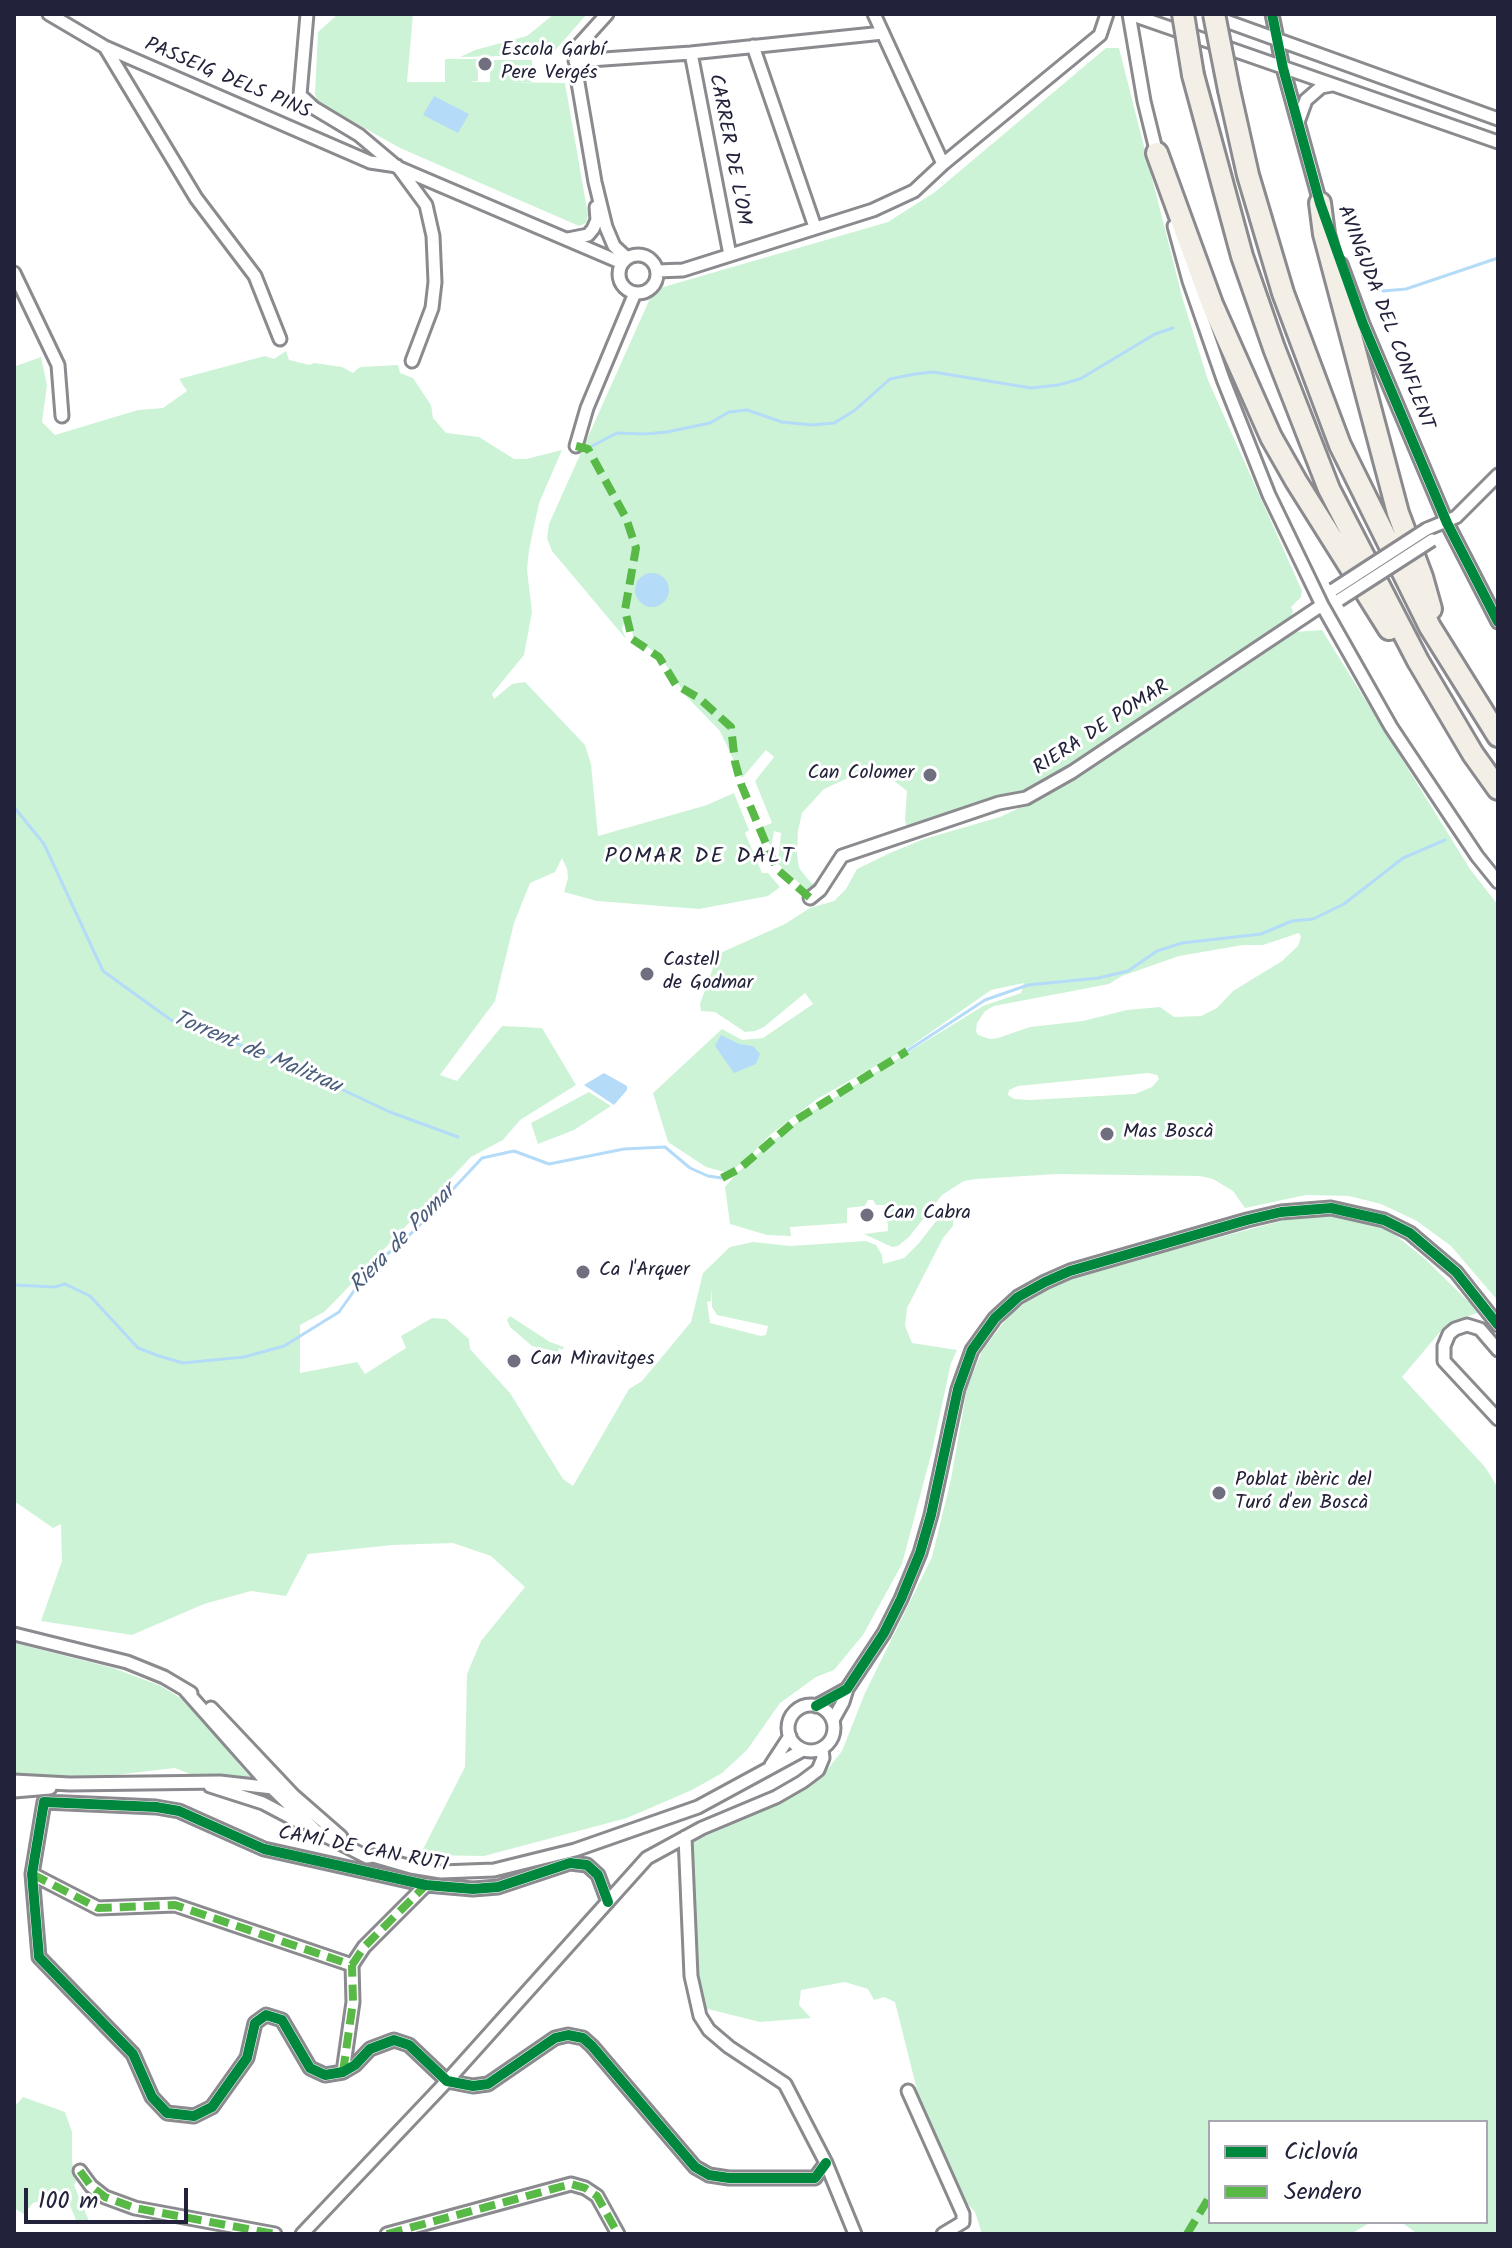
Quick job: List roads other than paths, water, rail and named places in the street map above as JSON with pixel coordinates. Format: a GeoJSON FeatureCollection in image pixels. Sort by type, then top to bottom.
{"type":"FeatureCollection","features":[{"type":"Feature","properties":{"kind":"highway"},"geometry":{"type":"LineString","coordinates":[[1183,14],[1193,75],[1242,256],[1329,489],[1418,661],[1473,754],[1498,789]]}},
{"type":"Feature","properties":{"kind":"highway"},"geometry":{"type":"LineString","coordinates":[[1214,14],[1248,175],[1283,293],[1340,445],[1392,554],[1440,644],[1498,736]]}},
{"type":"Feature","properties":{"kind":"highway"},"geometry":{"type":"LineString","coordinates":[[1157,153],[1212,304],[1271,437],[1379,616],[1418,661]]}},
{"type":"Feature","properties":{"kind":"highway"},"geometry":{"type":"LineString","coordinates":[[1320,203],[1324,234],[1398,513],[1422,577],[1440,644]]}},
{"type":"Feature","properties":{"kind":"street","name":"PASSEIG DELS PINS"},"geometry":{"type":"LineString","coordinates":[[49,14],[105,47],[370,162],[397,167]]}},
{"type":"Feature","properties":{"kind":"street"},"geometry":{"type":"LineString","coordinates":[[307,14],[300,95],[314,108],[359,135],[397,167],[426,205],[433,236],[435,282],[432,308],[412,361]]}},
{"type":"Feature","properties":{"kind":"street"},"geometry":{"type":"LineString","coordinates":[[607,14],[578,46],[575,61],[595,182],[606,227],[614,246],[625,260]]}},
{"type":"Feature","properties":{"kind":"street"},"geometry":{"type":"LineString","coordinates":[[874,14],[943,164]]}},
{"type":"Feature","properties":{"kind":"street"},"geometry":{"type":"LineString","coordinates":[[657,271],[683,270],[873,210],[914,191],[1100,35],[1107,14]]}},
{"type":"Feature","properties":{"kind":"street"},"geometry":{"type":"LineString","coordinates":[[1498,142],[1129,14],[1141,85],[1189,281],[1223,379],[1269,495],[1322,604],[1391,727],[1477,856],[1498,882]]}},
{"type":"Feature","properties":{"kind":"street"},"geometry":{"type":"LineString","coordinates":[[1205,14],[1498,119]]}},
{"type":"Feature","properties":{"kind":"street","name":"AVINGUDA DEL CONFLENT"},"geometry":{"type":"LineString","coordinates":[[1272,14],[1283,68],[1320,203],[1363,324],[1447,523],[1498,622]]}},
{"type":"Feature","properties":{"kind":"street"},"geometry":{"type":"LineString","coordinates":[[575,61],[691,53],[883,33]]}},
{"type":"Feature","properties":{"kind":"street"},"geometry":{"type":"LineString","coordinates":[[753,46],[815,227]]}},
{"type":"Feature","properties":{"kind":"street"},"geometry":{"type":"LineString","coordinates":[[105,47],[196,198],[255,276],[280,339]]}},
{"type":"Feature","properties":{"kind":"street","name":"CARRER DE L'OM"},"geometry":{"type":"LineString","coordinates":[[691,53],[730,255]]}},
{"type":"Feature","properties":{"kind":"street"},"geometry":{"type":"LineString","coordinates":[[1298,123],[1306,100],[1321,87],[1333,85]]}},
{"type":"Feature","properties":{"kind":"street"},"geometry":{"type":"LineString","coordinates":[[397,167],[625,260],[640,255],[651,259],[657,271],[654,284],[648,290],[635,293],[624,287],[620,281],[620,269],[625,260]]}},
{"type":"Feature","properties":{"kind":"street"},"geometry":{"type":"LineString","coordinates":[[568,239],[588,235],[593,229],[597,220],[595,182]]}},
{"type":"Feature","properties":{"kind":"street"},"geometry":{"type":"LineString","coordinates":[[14,273],[58,365],[62,416]]}},
{"type":"Feature","properties":{"kind":"street"},"geometry":{"type":"LineString","coordinates":[[576,446],[587,408],[635,293]]}},
{"type":"Feature","properties":{"kind":"street"},"geometry":{"type":"LineString","coordinates":[[1447,523],[1498,475]]}},
{"type":"Feature","properties":{"kind":"street","name":"RIERA DE POMAR"},"geometry":{"type":"LineString","coordinates":[[810,898],[820,890],[842,856],[999,803],[1026,798],[1072,772],[1429,534],[1436,524],[1447,523]]}},
{"type":"Feature","properties":{"kind":"street"},"geometry":{"type":"LineString","coordinates":[[833,1720],[847,1689],[884,1633],[920,1553],[958,1389],[972,1350],[995,1318],[1018,1297],[1070,1271],[1247,1220],[1281,1212],[1331,1208],[1384,1220],[1410,1233],[1434,1250],[1456,1272],[1498,1325]]}},
{"type":"Feature","properties":{"kind":"street"},"geometry":{"type":"LineString","coordinates":[[1498,1350],[1480,1329],[1467,1325],[1449,1334],[1444,1346],[1444,1361],[1498,1419]]}},
{"type":"Feature","properties":{"kind":"street"},"geometry":{"type":"LineString","coordinates":[[14,1634],[127,1662],[164,1677],[199,1697],[294,1796],[341,1837]]}},
{"type":"Feature","properties":{"kind":"street"},"geometry":{"type":"LineString","coordinates":[[816,1706],[847,1689]]}},
{"type":"Feature","properties":{"kind":"street"},"geometry":{"type":"LineString","coordinates":[[186,1691],[271,1787],[316,1831]]}},
{"type":"Feature","properties":{"kind":"street"},"geometry":{"type":"LineString","coordinates":[[302,2234],[447,2081],[647,1858],[685,1837],[776,1797],[808,1778],[818,1770],[823,1758],[822,1749],[834,1734],[833,1720],[828,1712],[816,1706],[805,1706],[794,1713],[789,1724],[790,1736],[795,1744],[806,1750],[813,1763],[808,1778]]}},
{"type":"Feature","properties":{"kind":"street"},"geometry":{"type":"LineString","coordinates":[[768,1769],[790,1736]]}},
{"type":"Feature","properties":{"kind":"street"},"geometry":{"type":"LineString","coordinates":[[271,1787],[319,1825],[373,1856],[441,1872],[494,1870],[575,1850],[698,1807],[806,1750],[822,1749]]}},
{"type":"Feature","properties":{"kind":"street","name":"CAMÍ DE CAN RUTI"},"geometry":{"type":"LineString","coordinates":[[14,1781],[70,1784]]}},
{"type":"Feature","properties":{"kind":"street","name":"CAMÍ DE CAN RUTI"},"geometry":{"type":"LineString","coordinates":[[14,1791],[70,1784],[220,1782],[271,1787]]}},
{"type":"Feature","properties":{"kind":"street","name":"CAMÍ DE CAN RUTI"},"geometry":{"type":"LineString","coordinates":[[201,1784],[263,1803],[367,1857],[373,1856]]}},
{"type":"Feature","properties":{"kind":"street","name":"CAMÍ DE CAN RUTI"},"geometry":{"type":"LineString","coordinates":[[32,1874],[44,1802],[156,1807],[179,1811],[264,1849],[426,1885],[473,1889],[498,1887],[577,1863],[594,1869],[608,1902]]}},
{"type":"Feature","properties":{"kind":"street"},"geometry":{"type":"LineString","coordinates":[[685,1837],[691,1976],[700,2016],[709,2030],[729,2047],[785,2084],[826,2163],[855,2234]]}},
{"type":"Feature","properties":{"kind":"street"},"geometry":{"type":"LineString","coordinates":[[32,1874],[39,1957],[133,2054],[152,2097],[167,2113],[194,2116],[212,2107],[247,2058],[255,2023],[266,2015],[282,2020],[310,2068],[325,2075],[343,2072],[355,2065],[370,2049],[394,2040],[409,2045],[447,2081],[473,2086],[488,2084],[555,2038],[568,2035],[583,2038],[592,2046],[695,2167],[709,2175],[729,2178],[815,2178],[826,2163]]}},
{"type":"Feature","properties":{"kind":"street"},"geometry":{"type":"LineString","coordinates":[[32,1874],[98,1908],[175,1905],[352,1965]]}},
{"type":"Feature","properties":{"kind":"street"},"geometry":{"type":"LineString","coordinates":[[343,2072],[353,2002],[352,1965],[364,1947],[426,1885]]}},
{"type":"Feature","properties":{"kind":"street"},"geometry":{"type":"LineString","coordinates":[[908,2091],[963,2214],[963,2222],[943,2234]]}},
{"type":"Feature","properties":{"kind":"street"},"geometry":{"type":"LineString","coordinates":[[80,2171],[91,2186],[105,2197],[135,2208],[275,2234]]}},
{"type":"Feature","properties":{"kind":"street"},"geometry":{"type":"LineString","coordinates":[[387,2234],[571,2184],[597,2196],[618,2234]]}},
{"type":"Feature","properties":{"kind":"water"},"geometry":{"type":"Polygon","coordinates":[[[434,96],[469,114],[458,133],[423,115],[434,96]]]}},
{"type":"Feature","properties":{"kind":"water"},"geometry":{"type":"Polygon","coordinates":[[[652,573],[664,578],[669,590],[664,602],[652,607],[640,602],[635,590],[640,578],[652,573]]]}},
{"type":"Feature","properties":{"kind":"water"},"geometry":{"type":"Polygon","coordinates":[[[721,1035],[739,1044],[753,1046],[760,1054],[756,1064],[734,1073],[715,1046],[721,1035]]]}},
{"type":"Feature","properties":{"kind":"water"},"geometry":{"type":"Polygon","coordinates":[[[604,1073],[627,1086],[614,1105],[584,1085],[604,1073]]]}},
{"type":"Feature","properties":{"kind":"waterway"},"geometry":{"type":"LineString","coordinates":[[1383,291],[1406,289],[1498,258]]}},
{"type":"Feature","properties":{"kind":"waterway"},"geometry":{"type":"LineString","coordinates":[[592,446],[617,433],[667,432],[710,423],[729,412],[747,410],[782,422],[812,425],[834,423],[854,411],[890,379],[915,374],[933,372],[1031,388],[1058,385],[1080,379],[1155,334],[1173,328]]}},
{"type":"Feature","properties":{"kind":"waterway","name":"Torrent de Malitrau"},"geometry":{"type":"LineString","coordinates":[[14,807],[44,844],[103,971],[171,1020],[294,1067],[390,1112],[458,1137]]}},
{"type":"Feature","properties":{"kind":"waterway","name":"Riera de Pomar"},"geometry":{"type":"LineString","coordinates":[[907,1051],[985,1000],[1028,985],[1098,978],[1128,971],[1157,951],[1182,943],[1261,934],[1292,921],[1313,919],[1344,904],[1403,858],[1445,840]]}},
{"type":"Feature","properties":{"kind":"waterway","name":"Riera de Pomar"},"geometry":{"type":"LineString","coordinates":[[14,1285],[55,1287],[65,1284],[90,1296],[138,1348],[159,1356],[183,1363],[244,1357],[284,1346],[339,1312],[368,1271],[416,1229],[482,1158],[514,1151],[549,1164],[624,1149],[665,1147],[690,1168],[722,1178]]}},
{"type":"Feature","properties":{"kind":"place","name":"Escola Garbí Pere Vergés"},"geometry":{"type":"Point","coordinates":[485,64]}},
{"type":"Feature","properties":{"kind":"place","name":"Can Colomer"},"geometry":{"type":"Point","coordinates":[930,775]}},
{"type":"Feature","properties":{"kind":"place","name":"Castell de Godmar"},"geometry":{"type":"Point","coordinates":[647,974]}},
{"type":"Feature","properties":{"kind":"place","name":"Mas Boscà"},"geometry":{"type":"Point","coordinates":[1107,1134]}},
{"type":"Feature","properties":{"kind":"place","name":"Can Cabra"},"geometry":{"type":"Point","coordinates":[867,1215]}},
{"type":"Feature","properties":{"kind":"place","name":"Ca l'Arquer"},"geometry":{"type":"Point","coordinates":[583,1272]}},
{"type":"Feature","properties":{"kind":"place","name":"Can Miravitges"},"geometry":{"type":"Point","coordinates":[514,1361]}},
{"type":"Feature","properties":{"kind":"place","name":"Poblat ibèric del Turó d'en Boscà"},"geometry":{"type":"Point","coordinates":[1219,1493]}},
{"type":"Feature","properties":{"kind":"district","name":"POMAR DE DALT"},"geometry":{"type":"Point","coordinates":[700,858]}}]}
